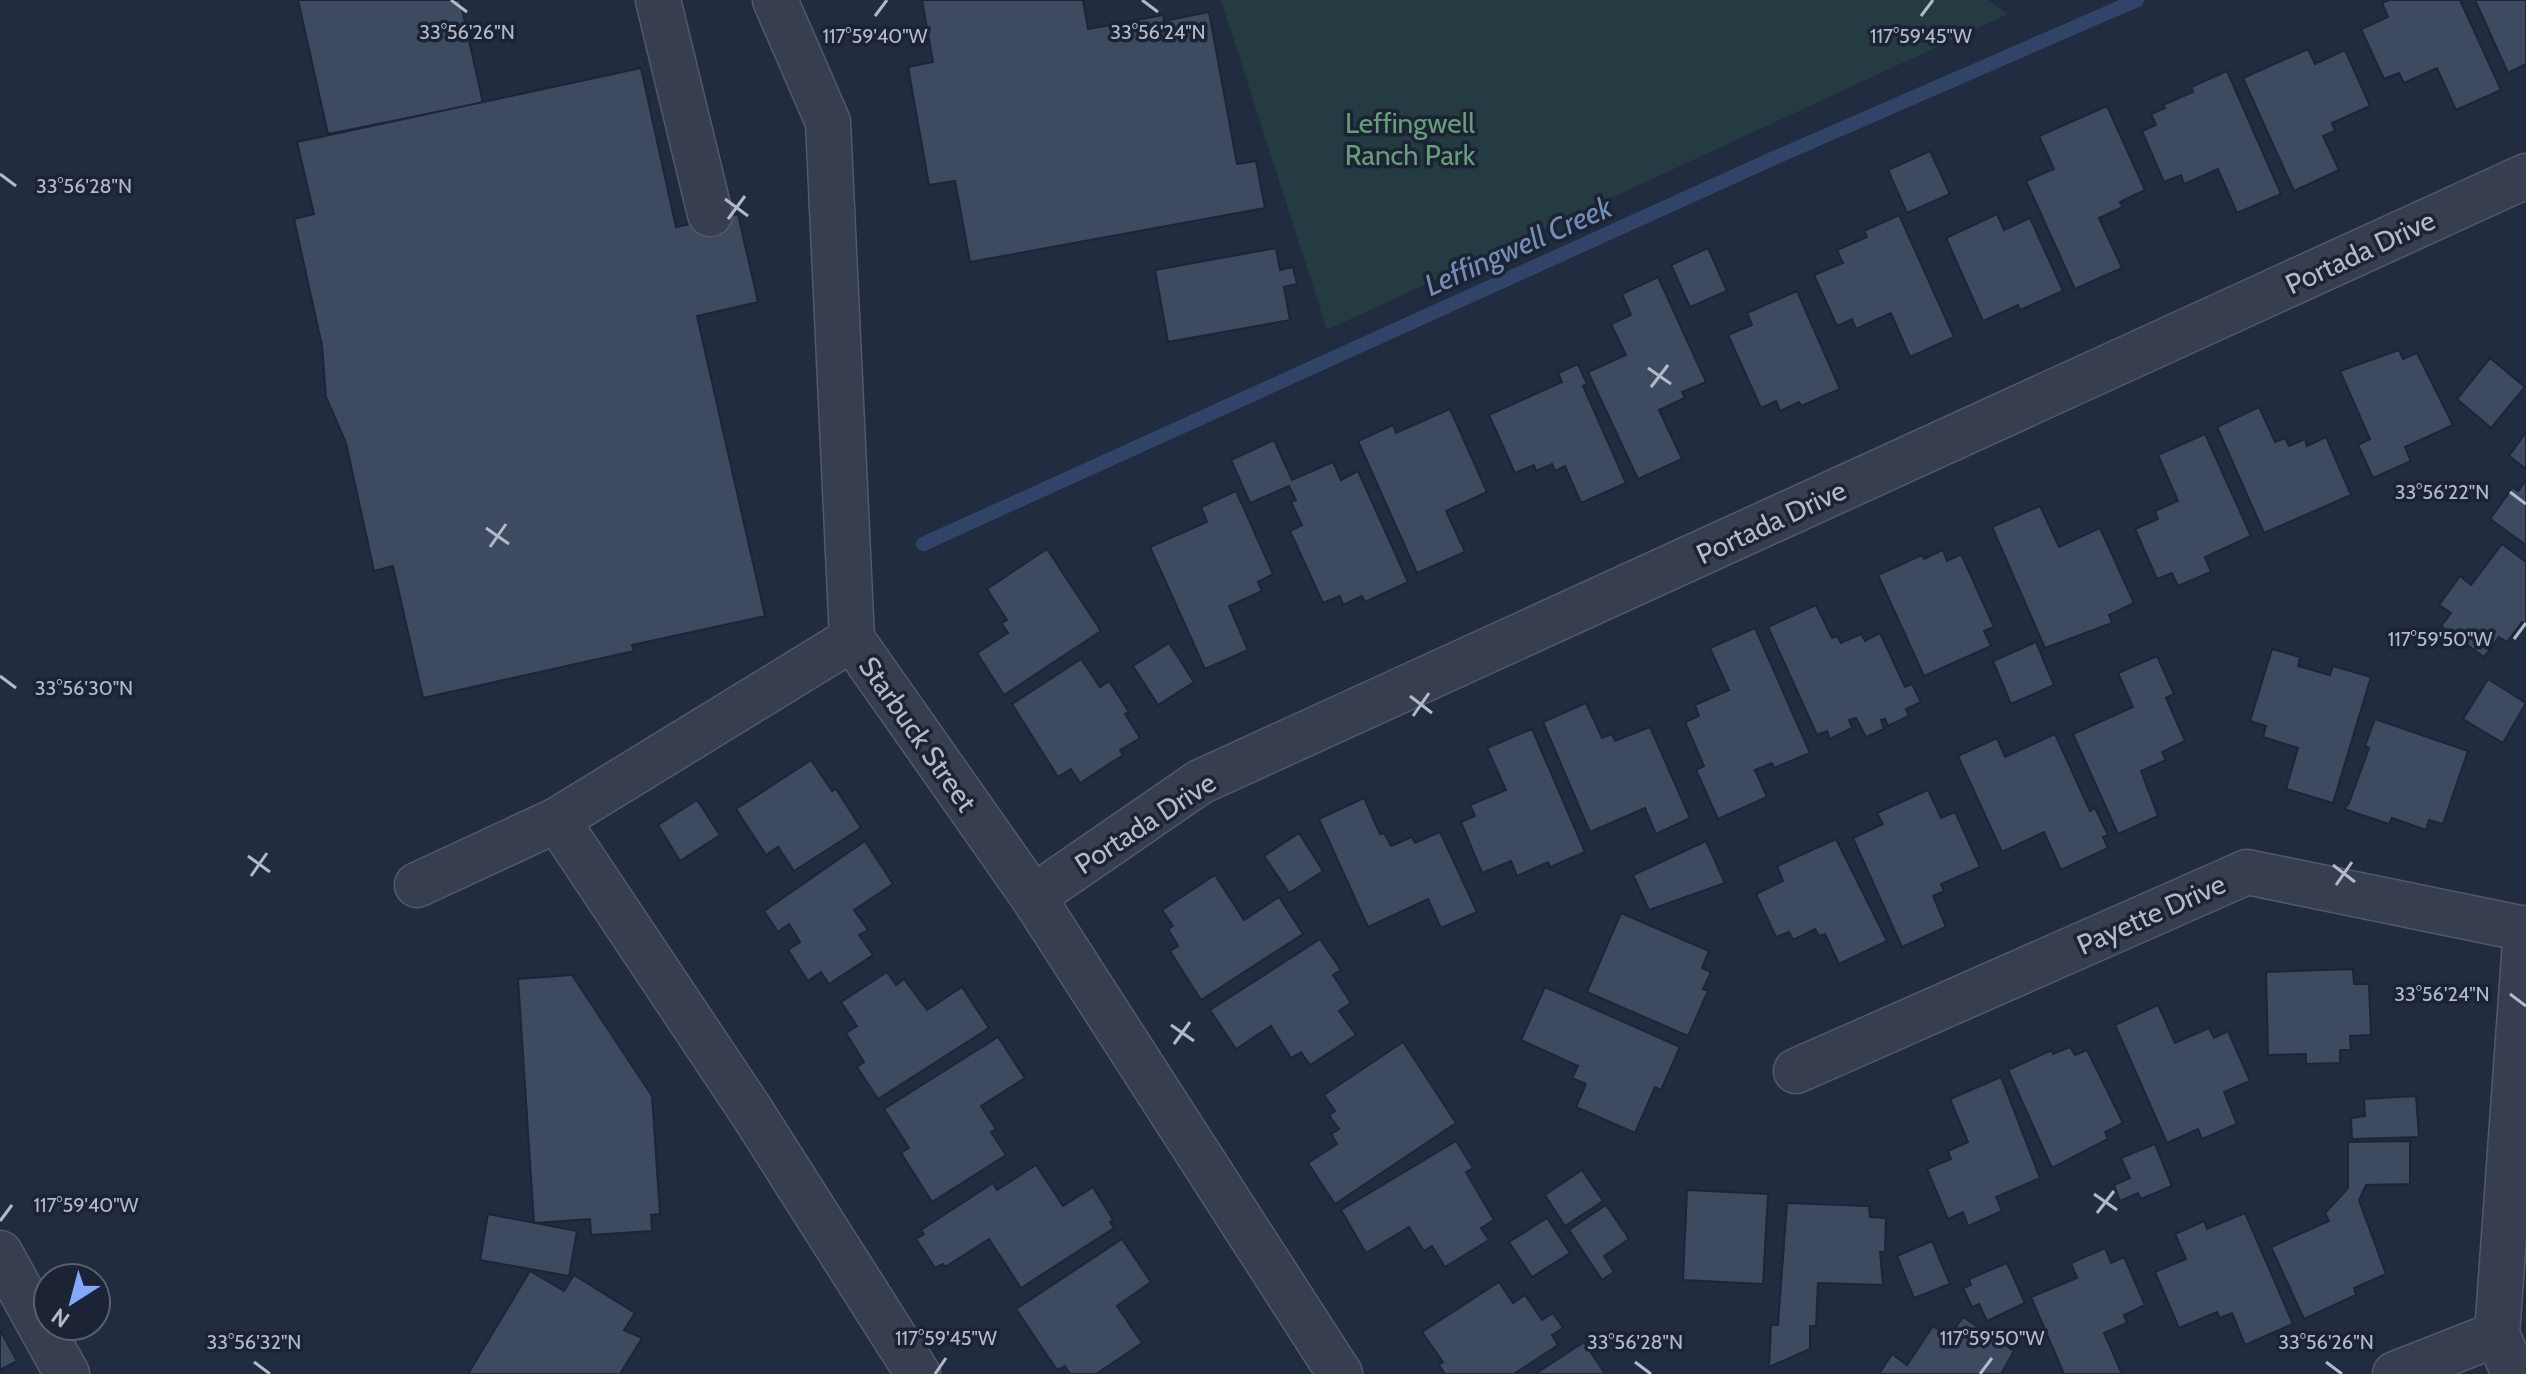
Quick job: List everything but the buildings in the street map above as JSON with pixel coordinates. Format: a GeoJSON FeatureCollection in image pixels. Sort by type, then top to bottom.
{"type":"FeatureCollection","features":[{"type":"Feature","properties":{"kind":"street"},"geometry":{"type":"LineString","coordinates":[[658,0],[710,214]]}},
{"type":"Feature","properties":{"kind":"street","name":"Starbuck Street"},"geometry":{"type":"LineString","coordinates":[[775,0],[828,122],[852,639],[1033,897],[1340,1374]]}},
{"type":"Feature","properties":{"kind":"street","name":"Portada Drive"},"geometry":{"type":"LineString","coordinates":[[1033,897],[1200,782],[2526,176]]}},
{"type":"Feature","properties":{"kind":"street"},"geometry":{"type":"LineString","coordinates":[[417,885],[557,820],[852,639]]}},
{"type":"Feature","properties":{"kind":"street"},"geometry":{"type":"LineString","coordinates":[[557,820],[753,1114],[918,1374]]}},
{"type":"Feature","properties":{"kind":"street","name":"Payette Drive"},"geometry":{"type":"LineString","coordinates":[[1796,1071],[2247,872],[2526,929]]}},
{"type":"Feature","properties":{"kind":"street"},"geometry":{"type":"LineString","coordinates":[[2514,1374],[2497,1334],[2526,929]]}},
{"type":"Feature","properties":{"kind":"street"},"geometry":{"type":"LineString","coordinates":[[0,1253],[67,1374]]}},
{"type":"Feature","properties":{"kind":"street"},"geometry":{"type":"LineString","coordinates":[[2395,1374],[2497,1334]]}},
{"type":"Feature","properties":{"kind":"green space","name":"Leffingwell Ranch Park"},"geometry":{"type":"Polygon","coordinates":[[[1221,0],[1988,0],[2008,14],[1327,330],[1221,0]]]}},
{"type":"Feature","properties":{"kind":"waterway","name":"Leffingwell Creek"},"geometry":{"type":"LineString","coordinates":[[923,544],[1772,159],[2137,0]]}}]}
